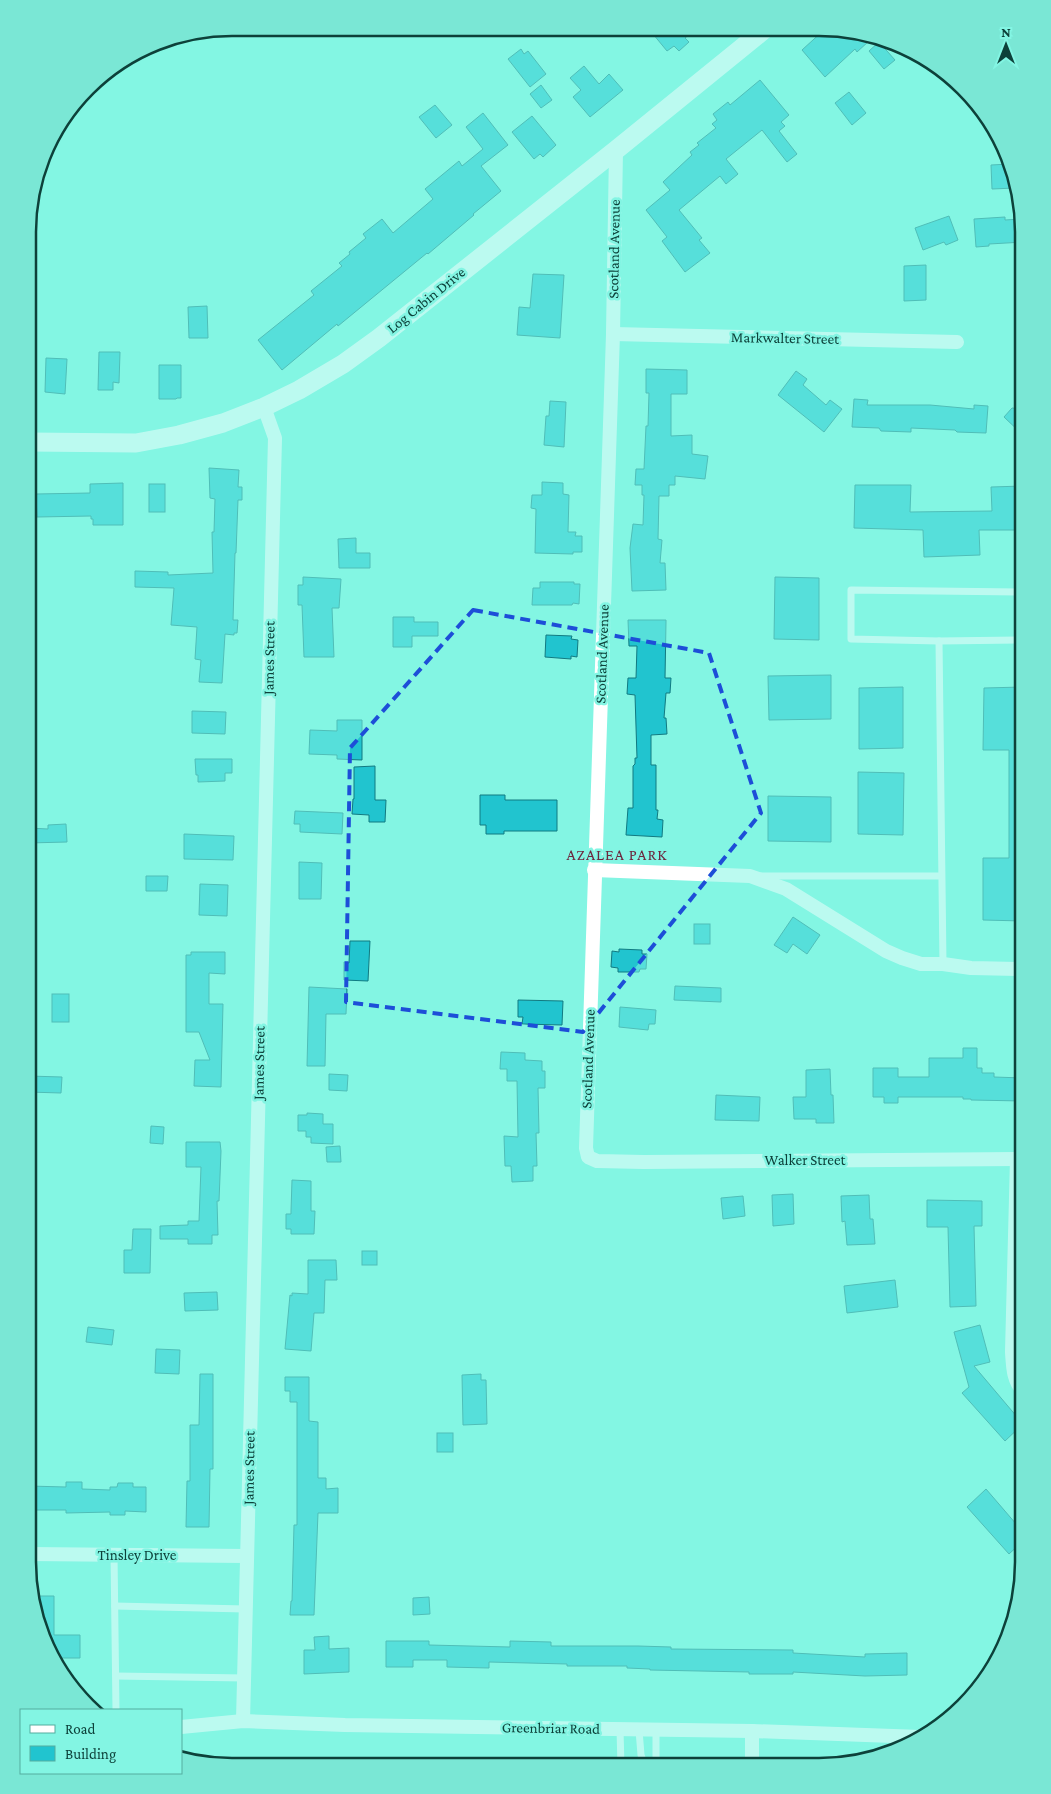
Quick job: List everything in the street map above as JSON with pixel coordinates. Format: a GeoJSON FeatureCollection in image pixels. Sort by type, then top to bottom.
{"type":"FeatureCollection","features":[{"type":"Feature","properties":{"kind":"street","name":"Log Cabin Drive"},"geometry":{"type":"LineString","coordinates":[[36,442],[136,443],[179,435],[223,423],[264,407],[299,390],[343,364],[379,338],[756,36]]}},
{"type":"Feature","properties":{"kind":"street","name":"Scotland Avenue"},"geometry":{"type":"LineString","coordinates":[[588,1157],[586,1148],[613,334],[616,150]]}},
{"type":"Feature","properties":{"kind":"street","name":"Markwalter Street"},"geometry":{"type":"LineString","coordinates":[[613,334],[957,342]]}},
{"type":"Feature","properties":{"kind":"street","name":"James Street"},"geometry":{"type":"LineString","coordinates":[[243,1721],[275,438],[264,407]]}},
{"type":"Feature","properties":{"kind":"street"},"geometry":{"type":"LineString","coordinates":[[594,870],[750,876],[786,889],[886,951],[902,958],[921,964],[1015,969]]}},
{"type":"Feature","properties":{"kind":"street","name":"Walker Street"},"geometry":{"type":"LineString","coordinates":[[588,1157],[596,1161],[644,1162],[1015,1159]]}},
{"type":"Feature","properties":{"kind":"street"},"geometry":{"type":"LineString","coordinates":[[1015,1280],[1012,1352],[1015,1378]]}},
{"type":"Feature","properties":{"kind":"street","name":"Tinsley Drive"},"geometry":{"type":"LineString","coordinates":[[36,1554],[247,1556]]}},
{"type":"Feature","properties":{"kind":"street","name":"Greenbriar Road"},"geometry":{"type":"LineString","coordinates":[[182,1727],[243,1721],[345,1725],[909,1737]]}},
{"type":"Feature","properties":{"kind":"street"},"geometry":{"type":"LineString","coordinates":[[752,1732],[752,1758]]}},
{"type":"Feature","properties":{"kind":"lane"},"geometry":{"type":"LineString","coordinates":[[1015,592],[851,590],[851,639],[1015,640]]}},
{"type":"Feature","properties":{"kind":"lane"},"geometry":{"type":"LineString","coordinates":[[939,641],[943,964]]}},
{"type":"Feature","properties":{"kind":"lane"},"geometry":{"type":"LineString","coordinates":[[750,876],[941,876]]}},
{"type":"Feature","properties":{"kind":"lane"},"geometry":{"type":"LineString","coordinates":[[114,1555],[116,1709]]}},
{"type":"Feature","properties":{"kind":"lane"},"geometry":{"type":"LineString","coordinates":[[115,1606],[246,1609]]}},
{"type":"Feature","properties":{"kind":"lane"},"geometry":{"type":"LineString","coordinates":[[116,1676],[244,1678]]}},
{"type":"Feature","properties":{"kind":"lane"},"geometry":{"type":"LineString","coordinates":[[620,1730],[621,1758]]}},
{"type":"Feature","properties":{"kind":"lane"},"geometry":{"type":"LineString","coordinates":[[639,1730],[643,1758]]}},
{"type":"Feature","properties":{"kind":"lane"},"geometry":{"type":"LineString","coordinates":[[656,1730],[656,1758]]}},
{"type":"Feature","properties":{"kind":"highlighted area"},"geometry":{"type":"Polygon","coordinates":[[[473,610],[709,653],[761,813],[583,1032],[346,1002],[350,748],[473,610]]]}},
{"type":"Feature","properties":{"kind":"building"},"geometry":{"type":"Polygon","coordinates":[[[655,36],[687,36],[685,38],[689,42],[679,51],[674,46],[667,51],[655,36]]]}},
{"type":"Feature","properties":{"kind":"building"},"geometry":{"type":"Polygon","coordinates":[[[817,36],[845,38],[867,42],[857,52],[855,49],[825,77],[802,50],[817,36]]]}},
{"type":"Feature","properties":{"kind":"building"},"geometry":{"type":"Polygon","coordinates":[[[876,45],[884,48],[895,60],[884,69],[869,51],[876,45]]]}},
{"type":"Feature","properties":{"kind":"building"},"geometry":{"type":"Polygon","coordinates":[[[521,49],[524,54],[528,51],[546,74],[530,87],[508,59],[521,49]]]}},
{"type":"Feature","properties":{"kind":"building"},"geometry":{"type":"Polygon","coordinates":[[[584,66],[599,84],[609,74],[623,90],[590,117],[573,97],[581,90],[570,78],[584,66]]]}},
{"type":"Feature","properties":{"kind":"building"},"geometry":{"type":"Polygon","coordinates":[[[760,80],[789,115],[781,122],[785,126],[779,131],[797,154],[787,162],[762,130],[726,159],[738,174],[726,184],[720,176],[679,210],[702,238],[699,240],[710,253],[685,272],[662,241],[667,237],[646,210],[670,190],[663,182],[692,155],[690,152],[699,145],[697,143],[716,128],[712,124],[717,120],[713,114],[728,102],[730,105],[760,80]]]}},
{"type":"Feature","properties":{"kind":"building"},"geometry":{"type":"Polygon","coordinates":[[[541,85],[552,100],[541,108],[530,94],[541,85]]]}},
{"type":"Feature","properties":{"kind":"building"},"geometry":{"type":"Polygon","coordinates":[[[849,92],[866,113],[852,125],[835,103],[849,92]]]}},
{"type":"Feature","properties":{"kind":"building"},"geometry":{"type":"Polygon","coordinates":[[[435,105],[452,125],[436,138],[419,117],[435,105]]]}},
{"type":"Feature","properties":{"kind":"building"},"geometry":{"type":"Polygon","coordinates":[[[483,113],[508,145],[481,166],[501,191],[428,254],[338,326],[337,324],[282,370],[258,340],[314,295],[311,291],[342,266],[339,263],[366,238],[363,234],[382,219],[393,233],[433,199],[425,189],[459,161],[462,166],[483,149],[466,127],[483,113]]]}},
{"type":"Feature","properties":{"kind":"building"},"geometry":{"type":"Polygon","coordinates":[[[532,116],[556,145],[543,157],[540,154],[534,159],[512,132],[532,116]]]}},
{"type":"Feature","properties":{"kind":"building"},"geometry":{"type":"Polygon","coordinates":[[[1002,164],[1010,188],[992,189],[991,165],[1002,164]]]}},
{"type":"Feature","properties":{"kind":"building"},"geometry":{"type":"Polygon","coordinates":[[[949,216],[958,240],[946,245],[944,242],[923,250],[915,228],[949,216]]]}},
{"type":"Feature","properties":{"kind":"building"},"geometry":{"type":"Polygon","coordinates":[[[1005,217],[1005,220],[1014,219],[1015,243],[976,247],[974,219],[1005,217]]]}},
{"type":"Feature","properties":{"kind":"building"},"geometry":{"type":"Polygon","coordinates":[[[926,265],[926,300],[904,301],[904,266],[926,265]]]}},
{"type":"Feature","properties":{"kind":"building"},"geometry":{"type":"Polygon","coordinates":[[[533,274],[564,275],[560,338],[517,335],[519,307],[530,308],[533,274]]]}},
{"type":"Feature","properties":{"kind":"building"},"geometry":{"type":"Polygon","coordinates":[[[207,306],[208,338],[189,338],[188,307],[207,306]]]}},
{"type":"Feature","properties":{"kind":"building"},"geometry":{"type":"Polygon","coordinates":[[[99,352],[120,352],[119,383],[113,382],[113,390],[98,390],[99,352]]]}},
{"type":"Feature","properties":{"kind":"building"},"geometry":{"type":"Polygon","coordinates":[[[46,358],[67,359],[65,394],[45,392],[46,358]]]}},
{"type":"Feature","properties":{"kind":"building"},"geometry":{"type":"Polygon","coordinates":[[[159,365],[181,365],[181,398],[159,399],[159,365]]]}},
{"type":"Feature","properties":{"kind":"building"},"geometry":{"type":"Polygon","coordinates":[[[646,369],[687,370],[687,394],[671,394],[671,436],[692,435],[692,454],[708,456],[705,479],[675,476],[675,485],[669,485],[669,496],[659,496],[658,539],[662,540],[660,563],[665,563],[666,590],[632,591],[630,548],[633,524],[643,525],[644,495],[642,495],[642,485],[635,485],[636,469],[644,469],[649,393],[646,393],[646,369]]]}},
{"type":"Feature","properties":{"kind":"building"},"geometry":{"type":"Polygon","coordinates":[[[796,371],[807,379],[803,385],[826,405],[830,400],[842,409],[824,432],[778,395],[796,371]]]}},
{"type":"Feature","properties":{"kind":"building"},"geometry":{"type":"Polygon","coordinates":[[[854,399],[868,400],[867,405],[930,405],[974,409],[974,405],[988,406],[986,433],[911,428],[911,432],[881,431],[879,428],[852,427],[854,399]]]}},
{"type":"Feature","properties":{"kind":"building"},"geometry":{"type":"Polygon","coordinates":[[[550,401],[566,402],[564,447],[544,445],[546,416],[549,416],[550,401]]]}},
{"type":"Feature","properties":{"kind":"building"},"geometry":{"type":"Polygon","coordinates":[[[1012,408],[1015,408],[1015,427],[1004,417],[1012,408]]]}},
{"type":"Feature","properties":{"kind":"building"},"geometry":{"type":"Polygon","coordinates":[[[209,468],[239,470],[238,487],[242,487],[242,500],[238,500],[235,553],[233,620],[238,620],[237,633],[234,633],[234,635],[225,634],[222,683],[199,682],[201,660],[195,659],[197,627],[171,625],[174,588],[135,587],[135,571],[168,572],[168,575],[213,573],[212,532],[214,532],[215,499],[210,498],[209,468]]]}},
{"type":"Feature","properties":{"kind":"building"},"geometry":{"type":"Polygon","coordinates":[[[542,482],[563,483],[563,494],[569,495],[568,532],[576,532],[575,536],[582,536],[582,552],[573,552],[573,554],[535,553],[536,509],[531,508],[532,495],[542,495],[542,482]]]}},
{"type":"Feature","properties":{"kind":"building"},"geometry":{"type":"Polygon","coordinates":[[[123,483],[123,525],[93,525],[91,516],[37,517],[36,494],[90,493],[90,484],[123,483]]]}},
{"type":"Feature","properties":{"kind":"building"},"geometry":{"type":"Polygon","coordinates":[[[149,484],[165,484],[165,512],[149,512],[149,484]]]}},
{"type":"Feature","properties":{"kind":"building"},"geometry":{"type":"Polygon","coordinates":[[[855,485],[911,485],[910,512],[992,511],[991,487],[1015,486],[1015,530],[979,530],[980,555],[924,557],[923,530],[854,528],[855,485]]]}},
{"type":"Feature","properties":{"kind":"building"},"geometry":{"type":"Polygon","coordinates":[[[356,538],[356,553],[370,553],[370,568],[339,568],[338,539],[356,538]]]}},
{"type":"Feature","properties":{"kind":"building"},"geometry":{"type":"Polygon","coordinates":[[[303,577],[341,579],[339,608],[332,608],[334,657],[304,657],[302,605],[298,605],[298,585],[303,585],[303,577]]]}},
{"type":"Feature","properties":{"kind":"building"},"geometry":{"type":"Polygon","coordinates":[[[775,577],[819,578],[819,640],[774,639],[775,577]]]}},
{"type":"Feature","properties":{"kind":"building"},"geometry":{"type":"Polygon","coordinates":[[[540,582],[574,582],[574,584],[580,584],[579,604],[532,605],[533,588],[540,588],[540,582]]]}},
{"type":"Feature","properties":{"kind":"building"},"geometry":{"type":"Polygon","coordinates":[[[393,617],[414,617],[414,622],[438,622],[438,636],[412,636],[412,647],[393,647],[393,617]]]}},
{"type":"Feature","properties":{"kind":"building"},"geometry":{"type":"Polygon","coordinates":[[[628,620],[666,620],[665,678],[671,678],[670,693],[666,693],[664,718],[666,718],[667,734],[651,735],[651,765],[656,765],[656,810],[658,810],[657,819],[663,820],[662,837],[626,835],[628,808],[633,808],[633,766],[635,758],[637,758],[635,695],[627,694],[628,678],[636,678],[637,646],[629,646],[628,620]]]}},
{"type":"Feature","properties":{"kind":"building"},"geometry":{"type":"Polygon","coordinates":[[[546,635],[572,636],[571,639],[578,640],[577,657],[571,656],[571,659],[545,657],[546,635]]]}},
{"type":"Feature","properties":{"kind":"building"},"geometry":{"type":"Polygon","coordinates":[[[831,675],[831,719],[769,720],[768,676],[831,675]]]}},
{"type":"Feature","properties":{"kind":"building"},"geometry":{"type":"Polygon","coordinates":[[[903,687],[903,748],[859,749],[859,688],[903,687]]]}},
{"type":"Feature","properties":{"kind":"building"},"geometry":{"type":"Polygon","coordinates":[[[1015,687],[1015,921],[983,920],[983,858],[1009,858],[1009,750],[983,750],[984,688],[1015,687]]]}},
{"type":"Feature","properties":{"kind":"building"},"geometry":{"type":"Polygon","coordinates":[[[192,711],[226,712],[225,734],[192,733],[192,711]]]}},
{"type":"Feature","properties":{"kind":"building"},"geometry":{"type":"Polygon","coordinates":[[[337,720],[362,720],[362,760],[337,759],[337,755],[309,754],[310,730],[337,731],[337,720]]]}},
{"type":"Feature","properties":{"kind":"building"},"geometry":{"type":"Polygon","coordinates":[[[195,759],[232,759],[232,773],[225,773],[225,781],[198,782],[195,759]]]}},
{"type":"Feature","properties":{"kind":"building"},"geometry":{"type":"Polygon","coordinates":[[[375,766],[375,800],[386,800],[385,822],[369,822],[369,815],[352,814],[354,767],[375,766]]]}},
{"type":"Feature","properties":{"kind":"building"},"geometry":{"type":"Polygon","coordinates":[[[858,772],[904,773],[903,835],[858,834],[858,772]]]}},
{"type":"Feature","properties":{"kind":"building"},"geometry":{"type":"Polygon","coordinates":[[[480,795],[505,795],[505,800],[557,800],[557,831],[504,831],[504,834],[486,834],[486,825],[480,825],[480,795]]]}},
{"type":"Feature","properties":{"kind":"building"},"geometry":{"type":"Polygon","coordinates":[[[768,796],[831,797],[831,842],[768,841],[768,796]]]}},
{"type":"Feature","properties":{"kind":"building"},"geometry":{"type":"Polygon","coordinates":[[[295,811],[343,813],[342,834],[300,832],[300,824],[294,824],[295,811]]]}},
{"type":"Feature","properties":{"kind":"building"},"geometry":{"type":"Polygon","coordinates":[[[66,824],[67,842],[36,843],[36,828],[48,829],[48,825],[66,824]]]}},
{"type":"Feature","properties":{"kind":"building"},"geometry":{"type":"Polygon","coordinates":[[[184,834],[234,836],[233,860],[184,859],[184,834]]]}},
{"type":"Feature","properties":{"kind":"building"},"geometry":{"type":"Polygon","coordinates":[[[299,862],[322,863],[321,899],[299,899],[299,862]]]}},
{"type":"Feature","properties":{"kind":"building"},"geometry":{"type":"Polygon","coordinates":[[[146,876],[168,876],[167,891],[146,891],[146,876]]]}},
{"type":"Feature","properties":{"kind":"building"},"geometry":{"type":"Polygon","coordinates":[[[200,884],[228,885],[227,916],[199,915],[200,884]]]}},
{"type":"Feature","properties":{"kind":"building"},"geometry":{"type":"Polygon","coordinates":[[[793,917],[820,935],[807,954],[793,944],[787,953],[774,945],[793,917]]]}},
{"type":"Feature","properties":{"kind":"building"},"geometry":{"type":"Polygon","coordinates":[[[694,924],[710,924],[710,944],[694,944],[694,924]]]}},
{"type":"Feature","properties":{"kind":"building"},"geometry":{"type":"Polygon","coordinates":[[[350,941],[370,941],[368,981],[344,980],[344,962],[349,963],[350,941]]]}},
{"type":"Feature","properties":{"kind":"building"},"geometry":{"type":"Polygon","coordinates":[[[619,949],[642,950],[642,954],[647,954],[646,969],[640,969],[639,972],[618,972],[618,968],[611,967],[612,951],[619,952],[619,949]]]}},
{"type":"Feature","properties":{"kind":"building"},"geometry":{"type":"Polygon","coordinates":[[[191,952],[225,952],[225,974],[209,973],[209,1004],[223,1004],[221,1087],[194,1086],[195,1060],[210,1060],[199,1032],[186,1032],[186,955],[191,955],[191,952]]]}},
{"type":"Feature","properties":{"kind":"building"},"geometry":{"type":"Polygon","coordinates":[[[675,986],[721,988],[721,1002],[674,1000],[675,986]]]}},
{"type":"Feature","properties":{"kind":"building"},"geometry":{"type":"Polygon","coordinates":[[[309,987],[347,989],[346,1014],[326,1014],[325,1066],[307,1066],[309,987]]]}},
{"type":"Feature","properties":{"kind":"building"},"geometry":{"type":"Polygon","coordinates":[[[52,994],[69,994],[69,1022],[52,1022],[52,994]]]}},
{"type":"Feature","properties":{"kind":"building"},"geometry":{"type":"Polygon","coordinates":[[[518,1000],[563,1001],[562,1025],[522,1024],[523,1017],[518,1017],[518,1000]]]}},
{"type":"Feature","properties":{"kind":"building"},"geometry":{"type":"Polygon","coordinates":[[[620,1007],[656,1010],[655,1024],[649,1024],[648,1030],[619,1027],[620,1007]]]}},
{"type":"Feature","properties":{"kind":"building"},"geometry":{"type":"Polygon","coordinates":[[[963,1048],[977,1048],[977,1068],[982,1068],[982,1073],[994,1073],[994,1077],[1015,1078],[1015,1101],[971,1100],[963,1099],[963,1097],[898,1097],[898,1103],[884,1103],[884,1097],[873,1097],[873,1068],[898,1068],[898,1077],[929,1077],[929,1058],[963,1058],[963,1048]]]}},
{"type":"Feature","properties":{"kind":"building"},"geometry":{"type":"Polygon","coordinates":[[[501,1052],[525,1053],[525,1060],[542,1061],[542,1071],[545,1071],[545,1088],[538,1088],[539,1133],[536,1133],[537,1166],[533,1166],[533,1181],[512,1182],[511,1166],[505,1166],[504,1136],[518,1137],[517,1081],[507,1081],[507,1069],[500,1069],[501,1052]]]}},
{"type":"Feature","properties":{"kind":"building"},"geometry":{"type":"Polygon","coordinates":[[[830,1069],[834,1123],[816,1123],[816,1119],[794,1119],[793,1097],[806,1097],[806,1070],[830,1069]]]}},
{"type":"Feature","properties":{"kind":"building"},"geometry":{"type":"Polygon","coordinates":[[[329,1074],[348,1075],[347,1091],[329,1090],[329,1074]]]}},
{"type":"Feature","properties":{"kind":"building"},"geometry":{"type":"Polygon","coordinates":[[[36,1076],[62,1077],[61,1093],[36,1092],[36,1076]]]}},
{"type":"Feature","properties":{"kind":"building"},"geometry":{"type":"Polygon","coordinates":[[[716,1095],[760,1097],[759,1121],[715,1120],[716,1095]]]}},
{"type":"Feature","properties":{"kind":"building"},"geometry":{"type":"Polygon","coordinates":[[[307,1113],[323,1114],[323,1124],[333,1124],[333,1144],[311,1143],[311,1137],[306,1137],[306,1131],[298,1131],[298,1115],[307,1115],[307,1113]]]}},
{"type":"Feature","properties":{"kind":"building"},"geometry":{"type":"Polygon","coordinates":[[[151,1126],[164,1127],[163,1144],[150,1143],[151,1126]]]}},
{"type":"Feature","properties":{"kind":"building"},"geometry":{"type":"Polygon","coordinates":[[[186,1142],[220,1142],[219,1201],[217,1201],[218,1235],[212,1235],[212,1244],[188,1244],[188,1239],[160,1239],[160,1226],[188,1225],[188,1221],[199,1221],[201,1167],[186,1167],[186,1142]]]}},
{"type":"Feature","properties":{"kind":"building"},"geometry":{"type":"Polygon","coordinates":[[[340,1146],[341,1162],[327,1162],[326,1147],[340,1146]]]}},
{"type":"Feature","properties":{"kind":"building"},"geometry":{"type":"Polygon","coordinates":[[[292,1180],[311,1181],[311,1211],[315,1211],[314,1234],[291,1234],[291,1229],[286,1229],[286,1214],[291,1214],[292,1180]]]}},
{"type":"Feature","properties":{"kind":"building"},"geometry":{"type":"Polygon","coordinates":[[[793,1194],[794,1224],[773,1226],[772,1195],[793,1194]]]}},
{"type":"Feature","properties":{"kind":"building"},"geometry":{"type":"Polygon","coordinates":[[[869,1195],[870,1219],[873,1219],[875,1244],[847,1245],[845,1221],[842,1222],[841,1196],[869,1195]]]}},
{"type":"Feature","properties":{"kind":"building"},"geometry":{"type":"Polygon","coordinates":[[[743,1196],[745,1216],[723,1219],[721,1198],[743,1196]]]}},
{"type":"Feature","properties":{"kind":"building"},"geometry":{"type":"Polygon","coordinates":[[[927,1200],[982,1201],[982,1226],[974,1226],[976,1306],[950,1307],[948,1227],[927,1227],[927,1200]]]}},
{"type":"Feature","properties":{"kind":"building"},"geometry":{"type":"Polygon","coordinates":[[[133,1229],[151,1229],[150,1273],[124,1273],[124,1250],[132,1250],[133,1229]]]}},
{"type":"Feature","properties":{"kind":"building"},"geometry":{"type":"Polygon","coordinates":[[[362,1251],[377,1251],[377,1265],[362,1265],[362,1251]]]}},
{"type":"Feature","properties":{"kind":"building"},"geometry":{"type":"Polygon","coordinates":[[[308,1260],[336,1260],[337,1280],[325,1280],[324,1313],[314,1313],[311,1351],[285,1349],[290,1295],[292,1296],[292,1293],[308,1294],[308,1260]]]}},
{"type":"Feature","properties":{"kind":"building"},"geometry":{"type":"Polygon","coordinates":[[[895,1280],[898,1307],[847,1313],[844,1286],[895,1280]]]}},
{"type":"Feature","properties":{"kind":"building"},"geometry":{"type":"Polygon","coordinates":[[[217,1292],[218,1310],[185,1311],[184,1293],[217,1292]]]}},
{"type":"Feature","properties":{"kind":"building"},"geometry":{"type":"Polygon","coordinates":[[[980,1325],[990,1362],[974,1366],[1015,1415],[1015,1432],[1005,1441],[962,1393],[969,1387],[954,1332],[980,1325]]]}},
{"type":"Feature","properties":{"kind":"building"},"geometry":{"type":"Polygon","coordinates":[[[88,1327],[114,1330],[112,1345],[86,1342],[88,1327]]]}},
{"type":"Feature","properties":{"kind":"building"},"geometry":{"type":"Polygon","coordinates":[[[156,1349],[180,1350],[179,1374],[155,1373],[156,1349]]]}},
{"type":"Feature","properties":{"kind":"building"},"geometry":{"type":"Polygon","coordinates":[[[200,1374],[213,1374],[213,1469],[210,1469],[209,1527],[186,1527],[187,1481],[190,1481],[190,1425],[199,1425],[200,1374]]]}},
{"type":"Feature","properties":{"kind":"building"},"geometry":{"type":"Polygon","coordinates":[[[481,1374],[481,1380],[486,1380],[487,1424],[463,1425],[462,1375],[481,1374]]]}},
{"type":"Feature","properties":{"kind":"building"},"geometry":{"type":"Polygon","coordinates":[[[285,1377],[309,1377],[309,1421],[318,1422],[318,1478],[326,1478],[326,1489],[338,1488],[338,1513],[318,1513],[314,1615],[290,1615],[294,1525],[297,1525],[297,1402],[290,1402],[290,1391],[285,1391],[285,1377]]]}},
{"type":"Feature","properties":{"kind":"building"},"geometry":{"type":"Polygon","coordinates":[[[437,1433],[453,1433],[453,1452],[437,1452],[437,1433]]]}},
{"type":"Feature","properties":{"kind":"building"},"geometry":{"type":"Polygon","coordinates":[[[66,1482],[82,1482],[82,1489],[110,1490],[110,1487],[117,1487],[118,1483],[133,1483],[133,1487],[146,1487],[146,1512],[125,1511],[125,1515],[110,1515],[110,1512],[66,1513],[66,1510],[36,1510],[36,1486],[66,1487],[66,1482]]]}},
{"type":"Feature","properties":{"kind":"building"},"geometry":{"type":"Polygon","coordinates":[[[986,1489],[1015,1523],[1015,1548],[1009,1554],[967,1507],[986,1489]]]}},
{"type":"Feature","properties":{"kind":"building"},"geometry":{"type":"Polygon","coordinates":[[[39,1596],[54,1596],[54,1635],[80,1635],[80,1658],[61,1658],[51,1637],[39,1596]]]}},
{"type":"Feature","properties":{"kind":"building"},"geometry":{"type":"Polygon","coordinates":[[[429,1597],[430,1614],[413,1615],[413,1598],[429,1597]]]}},
{"type":"Feature","properties":{"kind":"building"},"geometry":{"type":"Polygon","coordinates":[[[329,1636],[329,1649],[349,1648],[349,1672],[304,1674],[304,1650],[315,1650],[314,1637],[329,1636]]]}},
{"type":"Feature","properties":{"kind":"building"},"geometry":{"type":"Polygon","coordinates":[[[386,1641],[429,1641],[429,1645],[510,1647],[510,1641],[551,1642],[551,1646],[793,1650],[793,1653],[865,1657],[865,1654],[907,1653],[907,1675],[865,1676],[793,1672],[793,1674],[749,1674],[749,1672],[650,1670],[627,1668],[627,1666],[567,1666],[567,1664],[489,1662],[489,1668],[447,1667],[447,1660],[413,1660],[413,1667],[386,1667],[386,1641]]]}},
{"type":"Feature","properties":{"kind":"district","name":"AZALEA PARK"},"geometry":{"type":"Point","coordinates":[617,854]}}]}
